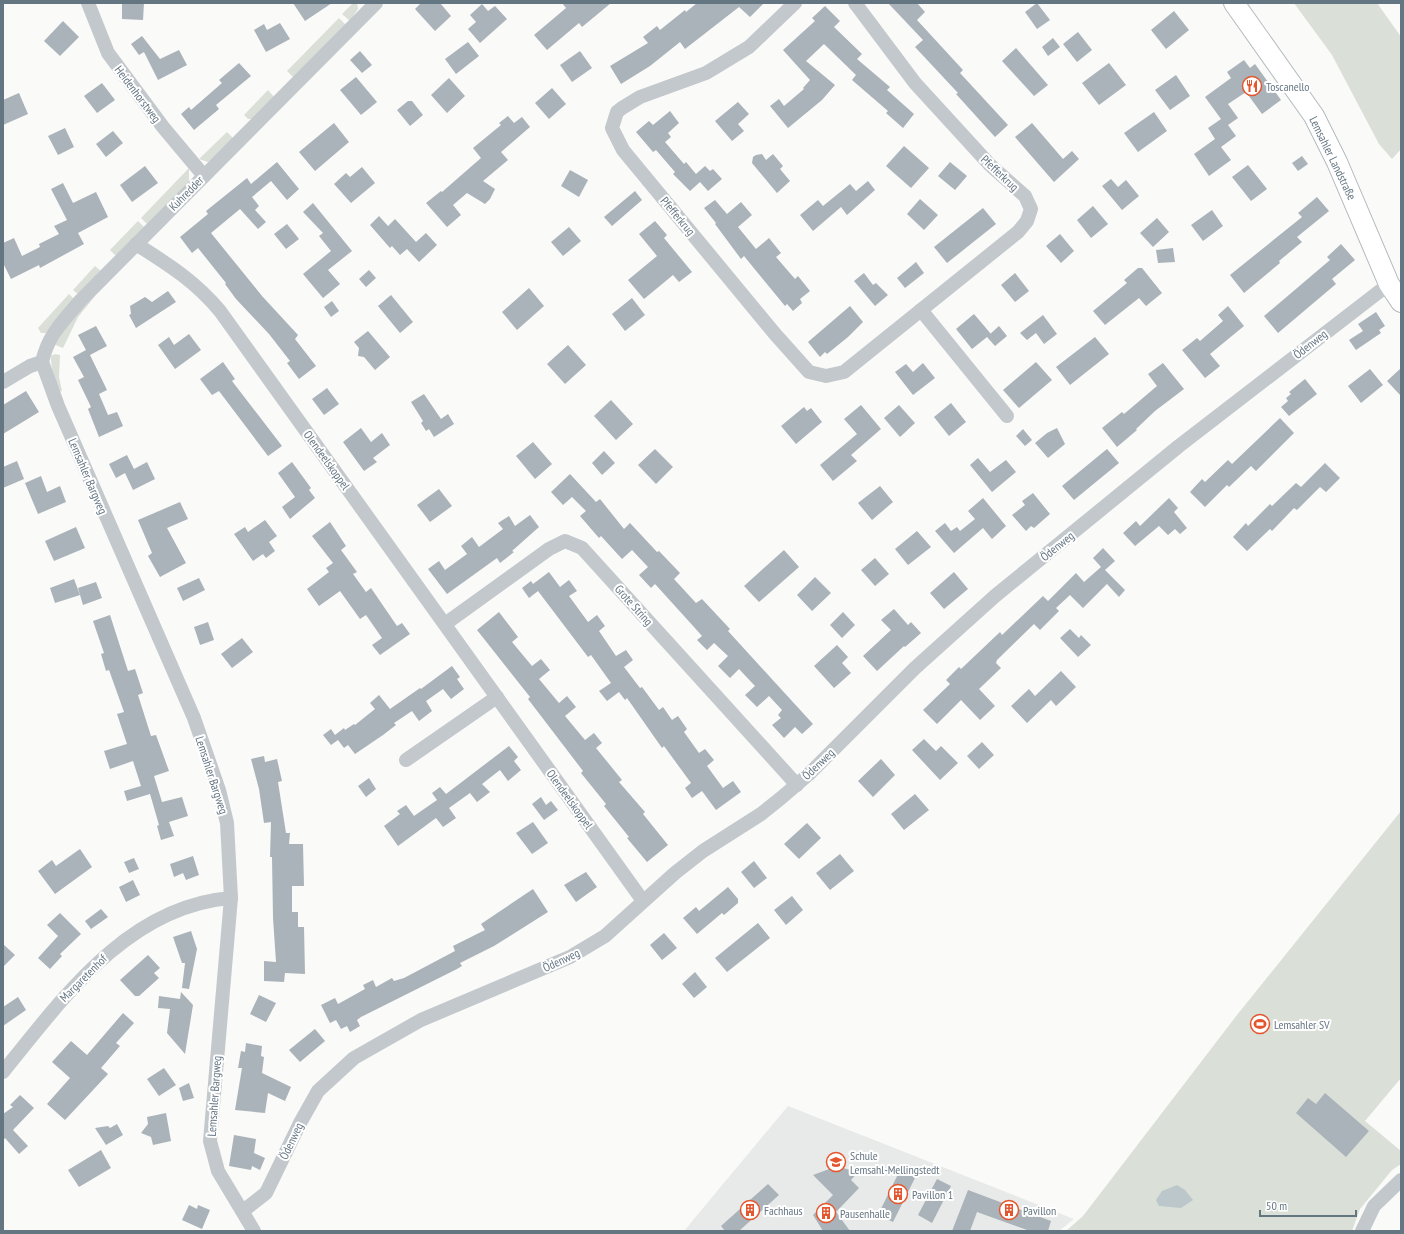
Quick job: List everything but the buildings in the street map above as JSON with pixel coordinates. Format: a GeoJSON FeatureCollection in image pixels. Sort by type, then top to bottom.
{"type":"FeatureCollection","features":[{"type":"Feature","properties":{"kind":"main road","name":"Lemsahler Landstraße"},"geometry":{"type":"LineString","coordinates":[[1234,3],[1314,116],[1337,162],[1389,284],[1401,302]]}},
{"type":"Feature","properties":{"kind":"street","name":"Heidenhorstweg"},"geometry":{"type":"LineString","coordinates":[[88,3],[108,53],[163,127],[204,176]]}},
{"type":"Feature","properties":{"kind":"street","name":"Pfefferkrug"},"geometry":{"type":"LineString","coordinates":[[795,3],[749,47],[712,70],[640,97],[622,108],[617,112],[612,128],[623,150],[775,334],[809,372],[826,376],[844,372],[1018,232],[1027,221],[1031,209],[1025,196],[990,165],[915,83],[855,3]]}},
{"type":"Feature","properties":{"kind":"street","name":"Kuhredder"},"geometry":{"type":"LineString","coordinates":[[42,362],[46,345],[80,301],[371,5]]}},
{"type":"Feature","properties":{"kind":"street","name":"Olendeelskoppel"},"geometry":{"type":"LineString","coordinates":[[136,244],[181,273],[204,292],[220,311],[643,901]]}},
{"type":"Feature","properties":{"kind":"street","name":"Ödenweg"},"geometry":{"type":"LineString","coordinates":[[242,1211],[266,1194],[300,1122],[318,1091],[335,1073],[354,1058],[421,1020],[570,957],[614,929],[643,901],[704,851],[762,814],[797,785],[915,668],[995,596],[1179,446],[1389,284]]}},
{"type":"Feature","properties":{"kind":"street"},"geometry":{"type":"LineString","coordinates":[[921,310],[1007,416]]}},
{"type":"Feature","properties":{"kind":"street"},"geometry":{"type":"LineString","coordinates":[[3,382],[30,366],[42,362]]}},
{"type":"Feature","properties":{"kind":"street","name":"Lemsahler Bargweg"},"geometry":{"type":"LineString","coordinates":[[42,362],[58,406],[194,718],[219,790],[227,823],[231,898],[210,1141],[218,1171],[254,1231]]}},
{"type":"Feature","properties":{"kind":"street","name":"Grote String"},"geometry":{"type":"LineString","coordinates":[[445,624],[549,549],[565,541],[582,548],[797,785]]}},
{"type":"Feature","properties":{"kind":"street"},"geometry":{"type":"LineString","coordinates":[[406,760],[497,697]]}},
{"type":"Feature","properties":{"kind":"street","name":"Margaretenhof"},"geometry":{"type":"LineString","coordinates":[[3,1072],[59,1002],[104,955],[155,921],[198,903],[231,898]]}},
{"type":"Feature","properties":{"kind":"street"},"geometry":{"type":"LineString","coordinates":[[1362,1231],[1374,1206],[1401,1180]]}},
{"type":"Feature","properties":{"kind":"shaded area"},"geometry":{"type":"Polygon","coordinates":[[[353,3],[357,3],[358,9],[350,21],[342,14],[353,3]]]}},
{"type":"Feature","properties":{"kind":"shaded area"},"geometry":{"type":"Polygon","coordinates":[[[1294,3],[1377,3],[1401,37],[1401,149],[1392,159],[1379,144],[1332,55],[1294,3]]]}},
{"type":"Feature","properties":{"kind":"shaded area"},"geometry":{"type":"Polygon","coordinates":[[[339,18],[346,25],[294,78],[287,71],[339,18]]]}},
{"type":"Feature","properties":{"kind":"shaded area"},"geometry":{"type":"Polygon","coordinates":[[[268,90],[275,98],[253,119],[248,119],[244,115],[268,90]]]}},
{"type":"Feature","properties":{"kind":"shaded area"},"geometry":{"type":"Polygon","coordinates":[[[227,132],[234,139],[208,162],[199,159],[227,132]]]}},
{"type":"Feature","properties":{"kind":"shaded area"},"geometry":{"type":"Polygon","coordinates":[[[189,168],[189,183],[148,225],[141,218],[189,168]]]}},
{"type":"Feature","properties":{"kind":"shaded area"},"geometry":{"type":"Polygon","coordinates":[[[138,221],[145,228],[119,255],[115,255],[110,250],[138,221]]]}},
{"type":"Feature","properties":{"kind":"shaded area"},"geometry":{"type":"Polygon","coordinates":[[[95,266],[102,272],[79,295],[73,290],[95,266]]]}},
{"type":"Feature","properties":{"kind":"shaded area"},"geometry":{"type":"Polygon","coordinates":[[[69,294],[75,300],[51,325],[46,333],[41,333],[38,328],[69,294]]]}},
{"type":"Feature","properties":{"kind":"shaded area"},"geometry":{"type":"Polygon","coordinates":[[[96,295],[78,317],[63,348],[53,344],[75,315],[96,295]]]}},
{"type":"Feature","properties":{"kind":"shaded area"},"geometry":{"type":"Polygon","coordinates":[[[55,354],[60,355],[59,377],[62,391],[59,392],[54,379],[51,356],[55,354]]]}},
{"type":"Feature","properties":{"kind":"shaded area"},"geometry":{"type":"Polygon","coordinates":[[[1401,811],[1401,1078],[1365,1121],[1401,1151],[1401,1164],[1392,1170],[1360,1209],[1352,1231],[1066,1231],[1083,1216],[1237,1015],[1401,811]]]}},
{"type":"Feature","properties":{"kind":"shaded area","name":"Schule Lemsahl-Mellingstedt"},"geometry":{"type":"Polygon","coordinates":[[[788,1106],[1074,1219],[1059,1231],[684,1231],[788,1106]]]}},
{"type":"Feature","properties":{"kind":"shaded area"},"geometry":{"type":"Polygon","coordinates":[[[1177,1185],[1185,1190],[1193,1200],[1181,1208],[1159,1206],[1156,1200],[1162,1191],[1177,1185]]]}},
{"type":"Feature","properties":{"kind":"place","name":"Toscanello"},"geometry":{"type":"Point","coordinates":[1252,86]}},
{"type":"Feature","properties":{"kind":"place","name":"Lemsahler SV"},"geometry":{"type":"Point","coordinates":[1260,1024]}},
{"type":"Feature","properties":{"kind":"place","name":"Schule Lemsahl-Mellingstedt"},"geometry":{"type":"Point","coordinates":[836,1162]}},
{"type":"Feature","properties":{"kind":"place","name":"Pavillon 1"},"geometry":{"type":"Point","coordinates":[898,1194]}},
{"type":"Feature","properties":{"kind":"place","name":"Fachhaus"},"geometry":{"type":"Point","coordinates":[750,1210]}},
{"type":"Feature","properties":{"kind":"place","name":"Pavillon"},"geometry":{"type":"Point","coordinates":[1009,1210]}},
{"type":"Feature","properties":{"kind":"place","name":"Pausenhalle"},"geometry":{"type":"Point","coordinates":[826,1213]}}]}
